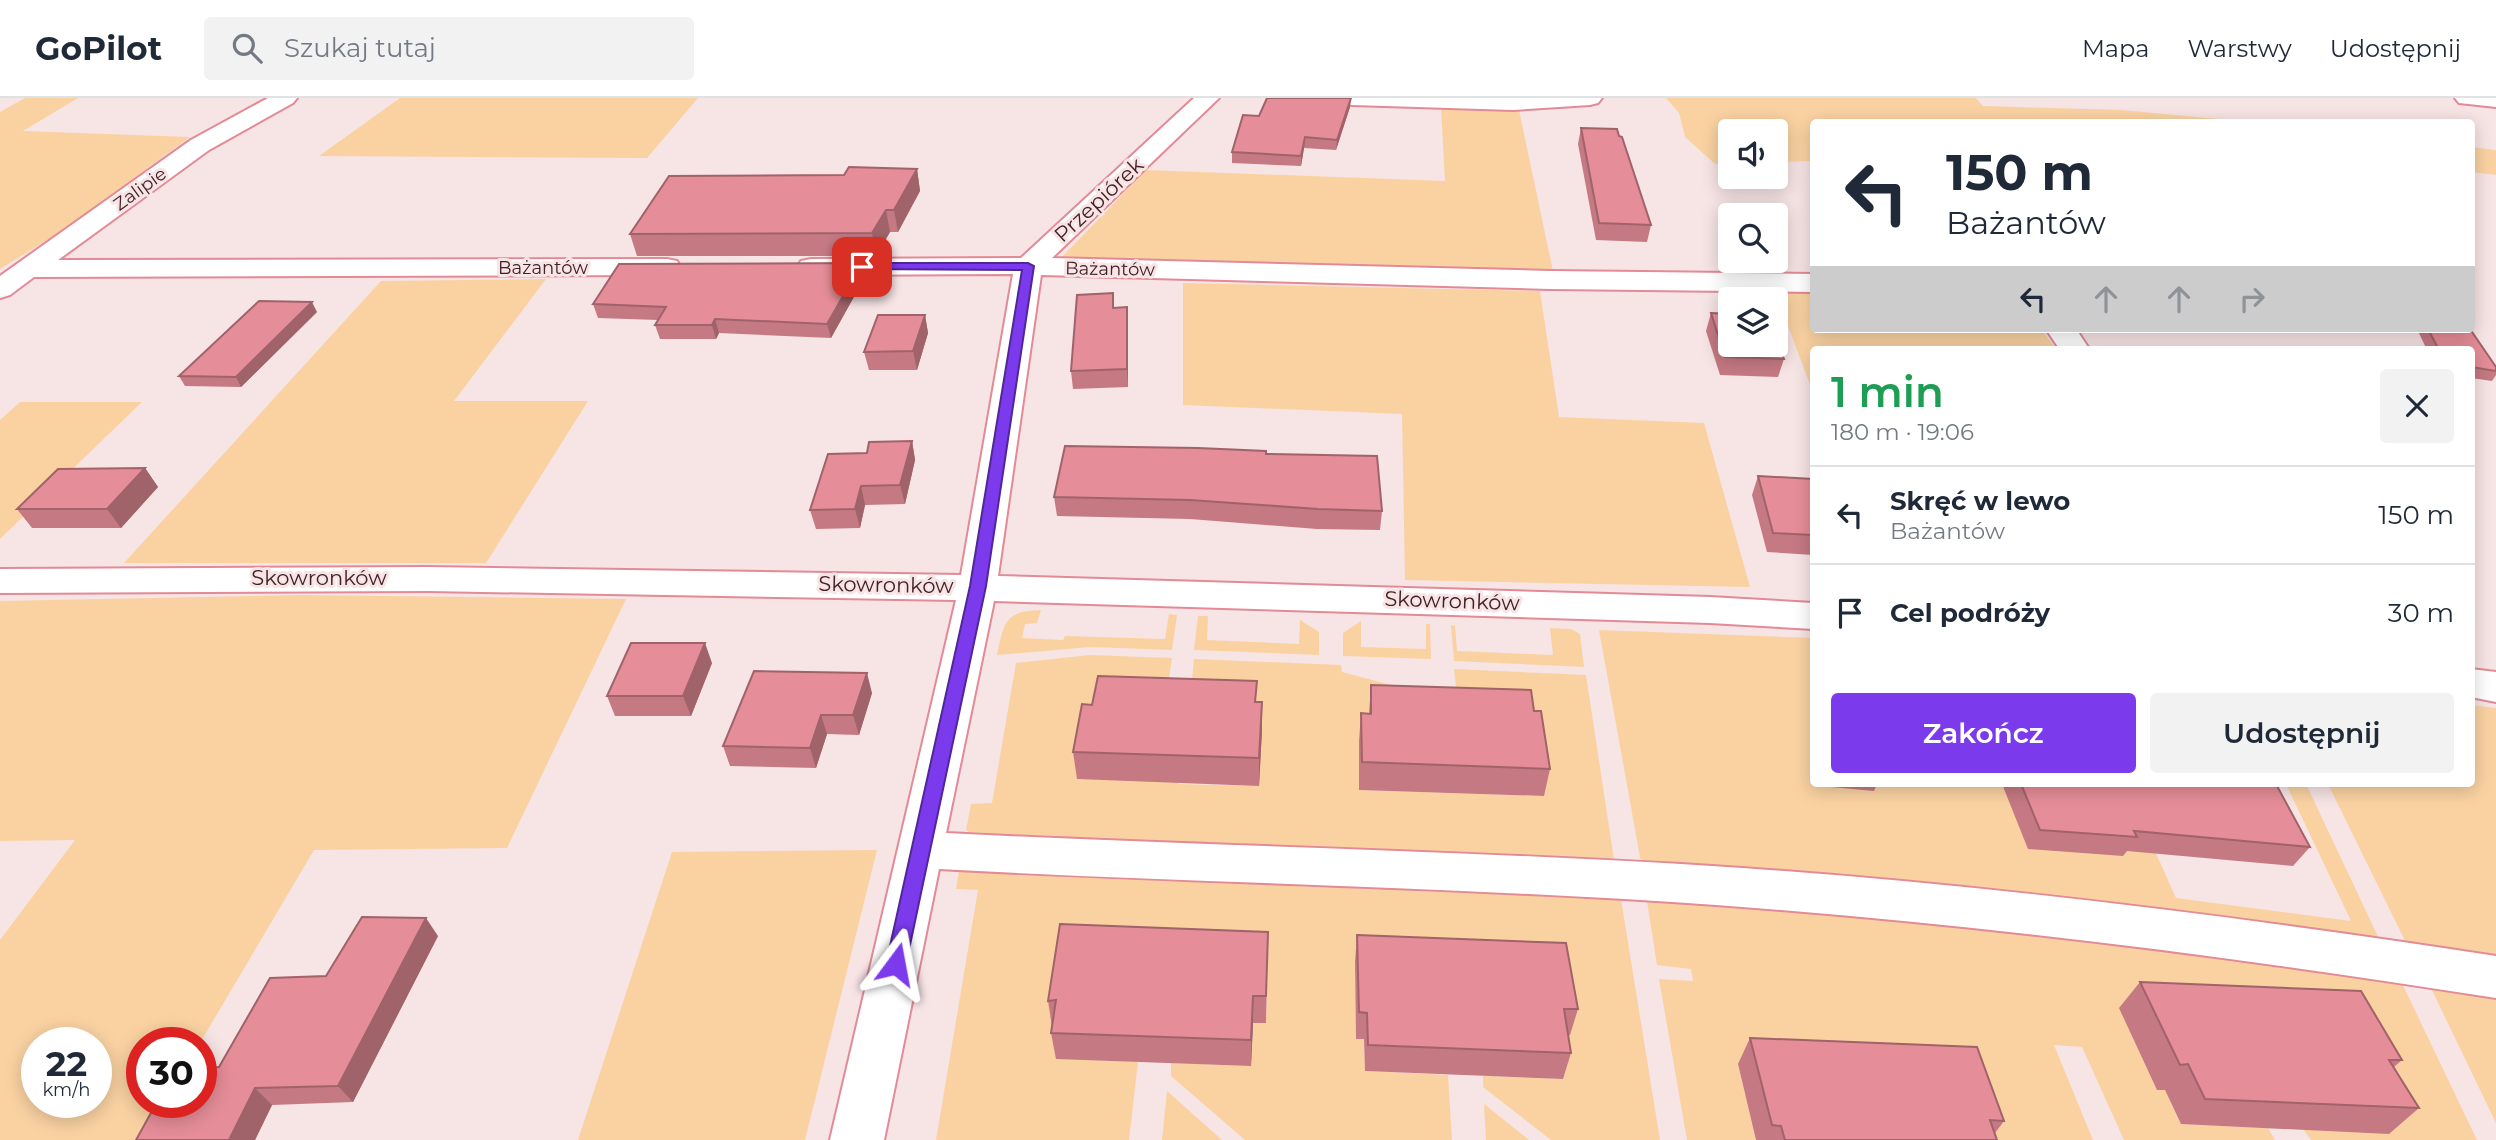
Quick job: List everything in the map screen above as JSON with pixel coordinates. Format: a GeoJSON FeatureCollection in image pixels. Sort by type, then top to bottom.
{"type":"FeatureCollection","features":[{"type":"Feature","properties":{"kind":"street","name":"Zalipie"},"geometry":{"type":"LineString","coordinates":[[0,289],[200,145],[285,98]]}},
{"type":"Feature","properties":{"kind":"street","name":"Przepiórek"},"geometry":{"type":"LineString","coordinates":[[1028,266],[1207,98]]}},
{"type":"Feature","properties":{"kind":"street"},"geometry":{"type":"LineString","coordinates":[[1352,98],[1501,103],[1590,98]]}},
{"type":"Feature","properties":{"kind":"street"},"geometry":{"type":"LineString","coordinates":[[2467,98],[2496,100]]}},
{"type":"Feature","properties":{"kind":"street","name":"Bażantów"},"geometry":{"type":"LineString","coordinates":[[778,267],[1028,266],[1550,280],[1810,283]]}},
{"type":"Feature","properties":{"kind":"street"},"geometry":{"type":"LineString","coordinates":[[857,1140],[978,586],[1028,266]]}},
{"type":"Feature","properties":{"kind":"street","name":"Bażantów"},"geometry":{"type":"LineString","coordinates":[[29,269],[695,267]]}},
{"type":"Feature","properties":{"kind":"street","name":"Skowronków"},"geometry":{"type":"LineString","coordinates":[[0,582],[265,577],[978,586],[1669,609],[1810,617]]}},
{"type":"Feature","properties":{"kind":"street"},"geometry":{"type":"LineString","coordinates":[[2475,684],[2496,687]]}},
{"type":"Feature","properties":{"kind":"street"},"geometry":{"type":"LineString","coordinates":[[922,850],[1628,880],[1825,893],[2017,911],[2175,930],[2496,977]]}},
{"type":"Feature","properties":{"kind":"shaded area"},"geometry":{"type":"Polygon","coordinates":[[[25,98],[78,98],[23,131],[190,137],[57,234],[0,269],[0,112],[25,98]]]}},
{"type":"Feature","properties":{"kind":"shaded area"},"geometry":{"type":"Polygon","coordinates":[[[400,98],[698,98],[647,158],[319,156],[400,98]]]}},
{"type":"Feature","properties":{"kind":"shaded area"},"geometry":{"type":"Polygon","coordinates":[[[1666,98],[1976,98],[1983,106],[2121,110],[2218,119],[1810,119],[1810,161],[1788,162],[1788,119],[1718,119],[1718,164],[1685,137],[1679,113],[1666,98]]]}},
{"type":"Feature","properties":{"kind":"shaded area"},"geometry":{"type":"Polygon","coordinates":[[[1441,108],[1519,110],[1553,271],[1060,259],[1146,170],[1445,181],[1441,108]]]}},
{"type":"Feature","properties":{"kind":"shaded area"},"geometry":{"type":"Polygon","coordinates":[[[2475,147],[2496,150],[2496,175],[2475,172],[2475,147]]]}},
{"type":"Feature","properties":{"kind":"shaded area"},"geometry":{"type":"Polygon","coordinates":[[[546,279],[454,401],[588,401],[486,563],[124,563],[381,281],[546,279]]]}},
{"type":"Feature","properties":{"kind":"shaded area"},"geometry":{"type":"Polygon","coordinates":[[[1183,283],[1540,291],[1559,417],[1704,423],[1750,587],[1405,580],[1402,414],[1183,405],[1183,283]]]}},
{"type":"Feature","properties":{"kind":"shaded area"},"geometry":{"type":"Polygon","coordinates":[[[1788,293],[1810,293],[1810,333],[2044,333],[2054,346],[1810,346],[1810,385],[1788,325],[1788,293]]]}},
{"type":"Feature","properties":{"kind":"shaded area"},"geometry":{"type":"Polygon","coordinates":[[[20,402],[142,402],[0,539],[0,420],[20,402]]]}},
{"type":"Feature","properties":{"kind":"shaded area"},"geometry":{"type":"Polygon","coordinates":[[[300,595],[626,599],[507,848],[314,850],[209,1027],[126,1027],[126,1118],[156,1118],[143,1140],[0,1140],[0,940],[75,840],[0,841],[0,601],[300,595]]]}},
{"type":"Feature","properties":{"kind":"shaded area"},"geometry":{"type":"Polygon","coordinates":[[[1041,610],[1037,623],[1025,624],[1022,638],[1063,640],[1065,636],[1165,639],[1169,614],[1177,615],[1172,650],[1091,647],[997,655],[1008,621],[1020,613],[1041,610]]]}},
{"type":"Feature","properties":{"kind":"shaded area"},"geometry":{"type":"Polygon","coordinates":[[[1198,616],[1208,616],[1207,640],[1299,644],[1300,620],[1319,632],[1319,655],[1194,650],[1198,616]]]}},
{"type":"Feature","properties":{"kind":"shaded area"},"geometry":{"type":"Polygon","coordinates":[[[1361,621],[1361,647],[1426,649],[1426,624],[1430,624],[1431,659],[1343,656],[1343,633],[1361,621]]]}},
{"type":"Feature","properties":{"kind":"shaded area"},"geometry":{"type":"Polygon","coordinates":[[[1451,625],[1455,626],[1457,651],[1553,655],[1550,628],[1571,629],[1580,634],[1584,667],[1454,661],[1451,625]]]}},
{"type":"Feature","properties":{"kind":"shaded area"},"geometry":{"type":"Polygon","coordinates":[[[1599,630],[1810,638],[1810,787],[2126,787],[2176,898],[2351,921],[2287,787],[2307,787],[2383,947],[1642,868],[1599,630]]]}},
{"type":"Feature","properties":{"kind":"shaded area"},"geometry":{"type":"Polygon","coordinates":[[[1090,655],[1172,658],[1165,706],[1179,784],[1259,786],[1189,707],[1194,659],[1341,665],[1342,672],[1433,696],[1369,742],[1359,742],[1360,790],[1543,796],[1459,716],[1454,669],[1586,675],[1615,866],[974,835],[966,830],[971,804],[992,803],[1016,663],[1090,655]]]}},
{"type":"Feature","properties":{"kind":"shaded area"},"geometry":{"type":"Polygon","coordinates":[[[2475,705],[2496,708],[2496,966],[2410,951],[2329,787],[2475,787],[2475,705]]]}},
{"type":"Feature","properties":{"kind":"shaded area"},"geometry":{"type":"Polygon","coordinates":[[[877,850],[805,1140],[578,1140],[672,852],[877,850]]]}},
{"type":"Feature","properties":{"kind":"shaded area"},"geometry":{"type":"Polygon","coordinates":[[[966,867],[1620,893],[1660,1140],[1551,1140],[1483,1087],[1483,1076],[1563,1079],[1557,1035],[1570,1035],[1559,970],[1444,968],[1355,962],[1356,1038],[1364,1039],[1365,1071],[1448,1075],[1452,1140],[1245,1140],[1171,1076],[1171,1063],[1251,1066],[1253,1023],[1266,1022],[1268,959],[1065,951],[1052,1027],[1061,1027],[1056,1058],[1138,1062],[1129,1140],[936,1140],[978,890],[956,889],[959,871],[966,867]]]}},
{"type":"Feature","properties":{"kind":"shaded area"},"geometry":{"type":"Polygon","coordinates":[[[1646,895],[1918,917],[2399,977],[2477,1140],[2311,1140],[2303,1129],[2389,1133],[2120,1008],[2157,1090],[2165,1090],[2181,1124],[2268,1128],[2275,1140],[2124,1140],[2082,1047],[2054,1045],[2093,1140],[1983,1140],[1738,1064],[1756,1140],[1687,1140],[1659,979],[1693,981],[1691,969],[1657,965],[1646,895]]]}},
{"type":"Feature","properties":{"kind":"shaded area"},"geometry":{"type":"Polygon","coordinates":[[[2427,980],[2496,992],[2496,1123],[2427,980]]]}},
{"type":"Feature","properties":{"kind":"shaded area"},"geometry":{"type":"Polygon","coordinates":[[[1167,1091],[1222,1140],[1162,1140],[1167,1091]]]}},
{"type":"Feature","properties":{"kind":"shaded area"},"geometry":{"type":"Polygon","coordinates":[[[1484,1104],[1529,1140],[1486,1140],[1484,1104]]]}},
{"type":"Feature","properties":{"kind":"building"},"geometry":{"type":"Polygon","coordinates":[[[1267,98],[1351,98],[1337,140],[1305,137],[1301,156],[1232,152],[1243,115],[1259,116],[1267,98]]]}},
{"type":"Feature","properties":{"kind":"building"},"geometry":{"type":"Polygon","coordinates":[[[1581,128],[1617,129],[1651,225],[1599,223],[1581,128]]]}},
{"type":"Feature","properties":{"kind":"building"},"geometry":{"type":"Polygon","coordinates":[[[849,167],[917,169],[894,210],[886,210],[872,233],[630,234],[669,176],[844,175],[849,167]]]}},
{"type":"Feature","properties":{"kind":"building"},"geometry":{"type":"Polygon","coordinates":[[[862,263],[827,324],[715,319],[712,325],[655,325],[666,307],[593,304],[619,264],[862,263]]]}},
{"type":"Feature","properties":{"kind":"building"},"geometry":{"type":"Polygon","coordinates":[[[1113,293],[1113,308],[1127,307],[1127,369],[1071,371],[1077,295],[1113,293]]]}},
{"type":"Feature","properties":{"kind":"building"},"geometry":{"type":"Polygon","coordinates":[[[259,301],[312,302],[236,377],[179,376],[259,301]]]}},
{"type":"Feature","properties":{"kind":"building"},"geometry":{"type":"Polygon","coordinates":[[[1711,313],[1718,313],[1718,335],[1711,313]]]}},
{"type":"Feature","properties":{"kind":"building"},"geometry":{"type":"Polygon","coordinates":[[[878,315],[925,315],[913,351],[864,352],[878,315]]]}},
{"type":"Feature","properties":{"kind":"building"},"geometry":{"type":"Polygon","coordinates":[[[2430,333],[2473,333],[2496,371],[2475,368],[2475,346],[2437,346],[2430,333]]]}},
{"type":"Feature","properties":{"kind":"building"},"geometry":{"type":"Polygon","coordinates":[[[1725,357],[1783,357],[1784,359],[1725,357]]]}},
{"type":"Feature","properties":{"kind":"building"},"geometry":{"type":"Polygon","coordinates":[[[912,441],[900,485],[861,486],[855,509],[810,510],[828,454],[867,453],[869,442],[912,441]]]}},
{"type":"Feature","properties":{"kind":"building"},"geometry":{"type":"Polygon","coordinates":[[[1065,446],[1198,448],[1266,451],[1266,454],[1377,456],[1382,511],[1190,500],[1054,497],[1065,446]]]}},
{"type":"Feature","properties":{"kind":"building"},"geometry":{"type":"Polygon","coordinates":[[[145,468],[107,509],[17,509],[58,469],[145,468]]]}},
{"type":"Feature","properties":{"kind":"building"},"geometry":{"type":"Polygon","coordinates":[[[1758,476],[1810,479],[1810,535],[1773,533],[1758,476]]]}},
{"type":"Feature","properties":{"kind":"building"},"geometry":{"type":"Polygon","coordinates":[[[631,643],[705,643],[683,696],[607,696],[631,643]]]}},
{"type":"Feature","properties":{"kind":"building"},"geometry":{"type":"Polygon","coordinates":[[[754,671],[867,673],[853,715],[821,715],[810,748],[723,746],[754,671]]]}},
{"type":"Feature","properties":{"kind":"building"},"geometry":{"type":"Polygon","coordinates":[[[1098,676],[1257,681],[1255,702],[1262,702],[1259,758],[1073,752],[1082,704],[1092,705],[1098,676]]]}},
{"type":"Feature","properties":{"kind":"building"},"geometry":{"type":"Polygon","coordinates":[[[1371,685],[1531,690],[1534,711],[1541,711],[1550,769],[1362,762],[1361,713],[1371,714],[1371,685]]]}},
{"type":"Feature","properties":{"kind":"building"},"geometry":{"type":"Polygon","coordinates":[[[2022,787],[2278,787],[2310,847],[2134,831],[2137,837],[2040,830],[2022,787]]]}},
{"type":"Feature","properties":{"kind":"building"},"geometry":{"type":"Polygon","coordinates":[[[362,917],[426,918],[338,1086],[255,1088],[229,1140],[136,1140],[148,1118],[217,1118],[217,1067],[270,978],[326,976],[362,917]]]}},
{"type":"Feature","properties":{"kind":"building"},"geometry":{"type":"Polygon","coordinates":[[[1060,924],[1268,932],[1266,996],[1253,996],[1251,1040],[1051,1033],[1056,1000],[1048,1001],[1060,924]]]}},
{"type":"Feature","properties":{"kind":"building"},"geometry":{"type":"Polygon","coordinates":[[[1357,935],[1566,943],[1578,1009],[1564,1009],[1571,1053],[1368,1045],[1367,1013],[1359,1012],[1357,935]]]}},
{"type":"Feature","properties":{"kind":"building"},"geometry":{"type":"Polygon","coordinates":[[[2140,982],[2361,991],[2402,1060],[2389,1060],[2419,1108],[2205,1099],[2188,1064],[2180,1065],[2140,982]]]}},
{"type":"Feature","properties":{"kind":"building"},"geometry":{"type":"Polygon","coordinates":[[[1750,1038],[1977,1047],[2004,1121],[1990,1120],[1997,1140],[1785,1140],[1781,1126],[1772,1125],[1750,1038]]]}},
{"type":"Feature","properties":{"kind":"route"},"geometry":{"type":"LineString","coordinates":[[862,267],[1028,266],[978,586],[896,964]]}}]}
